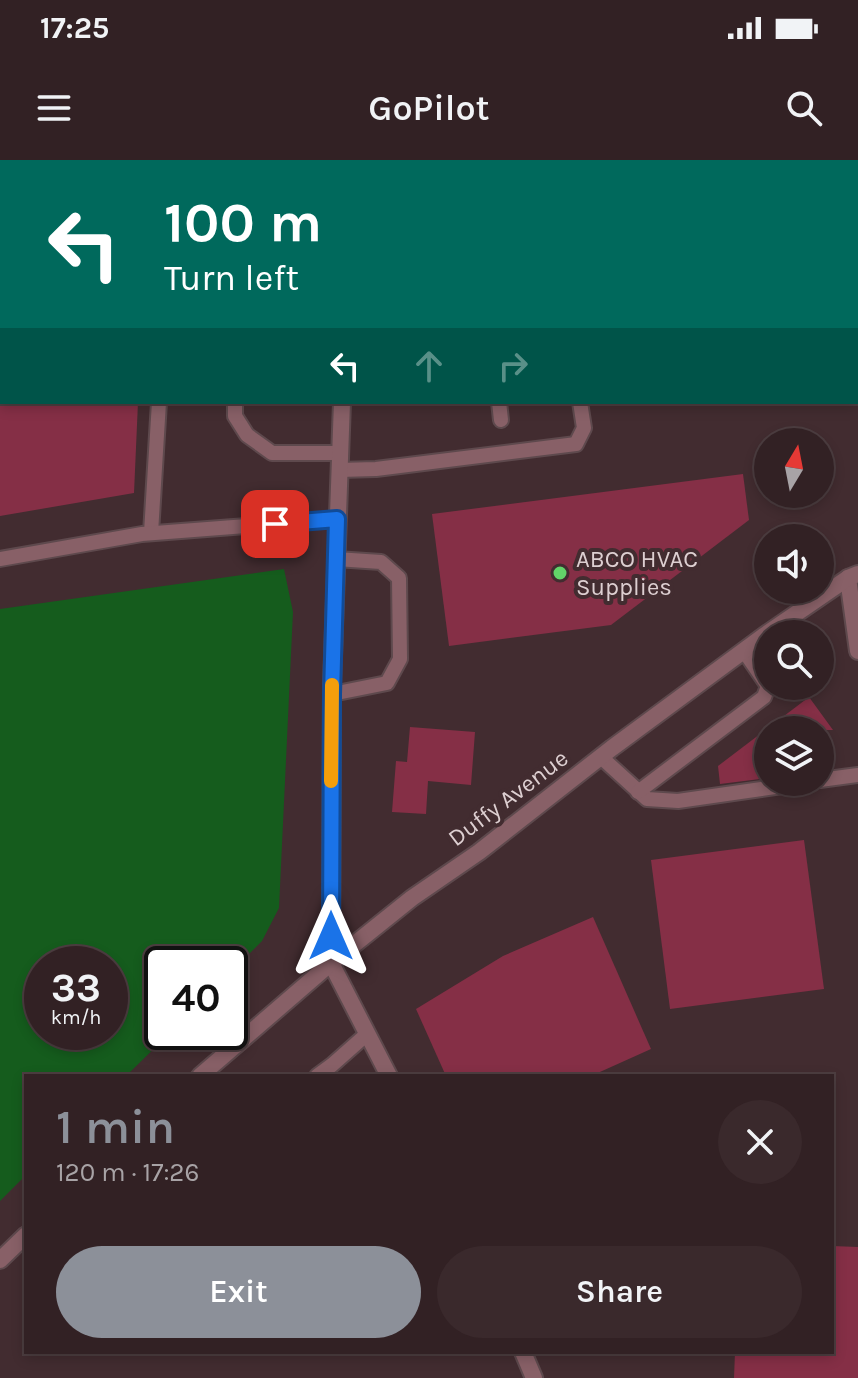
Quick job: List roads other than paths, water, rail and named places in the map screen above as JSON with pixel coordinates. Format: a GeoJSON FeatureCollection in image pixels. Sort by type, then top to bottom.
{"type":"FeatureCollection","features":[{"type":"Feature","properties":{"kind":"street"},"geometry":{"type":"LineString","coordinates":[[342,404],[332,694],[331,963],[388,1074]]}},
{"type":"Feature","properties":{"kind":"street"},"geometry":{"type":"LineString","coordinates":[[853,576],[858,651]]}},
{"type":"Feature","properties":{"kind":"street","name":"Duffy Avenue"},"geometry":{"type":"LineString","coordinates":[[202,1074],[412,898],[479,852],[744,651],[853,576]]}},
{"type":"Feature","properties":{"kind":"street"},"geometry":{"type":"LineString","coordinates":[[0,1260],[24,1237]]}},
{"type":"Feature","properties":{"kind":"street"},"geometry":{"type":"LineString","coordinates":[[524,1354],[534,1378]]}},
{"type":"Feature","properties":{"kind":"lane"},"geometry":{"type":"LineString","coordinates":[[151,533],[159,404]]}},
{"type":"Feature","properties":{"kind":"lane"},"geometry":{"type":"LineString","coordinates":[[235,404],[235,416],[247,435],[272,453],[376,469],[576,444],[584,428],[580,404]]}},
{"type":"Feature","properties":{"kind":"lane"},"geometry":{"type":"LineString","coordinates":[[499,404],[501,420]]}},
{"type":"Feature","properties":{"kind":"lane"},"geometry":{"type":"LineString","coordinates":[[0,559],[151,533],[337,519]]}},
{"type":"Feature","properties":{"kind":"lane"},"geometry":{"type":"LineString","coordinates":[[332,694],[387,683],[400,659],[399,578],[381,562],[336,559]]}},
{"type":"Feature","properties":{"kind":"lane"},"geometry":{"type":"LineString","coordinates":[[638,792],[764,697],[768,686],[744,651]]}},
{"type":"Feature","properties":{"kind":"lane"},"geometry":{"type":"LineString","coordinates":[[601,757],[647,799],[678,801],[754,790]]}},
{"type":"Feature","properties":{"kind":"lane"},"geometry":{"type":"LineString","coordinates":[[834,778],[858,775]]}},
{"type":"Feature","properties":{"kind":"lane"},"geometry":{"type":"LineString","coordinates":[[320,1074],[367,1034]]}},
{"type":"Feature","properties":{"kind":"place","name":"ABCO HVAC Supplies"},"geometry":{"type":"Point","coordinates":[560,573]}}]}
